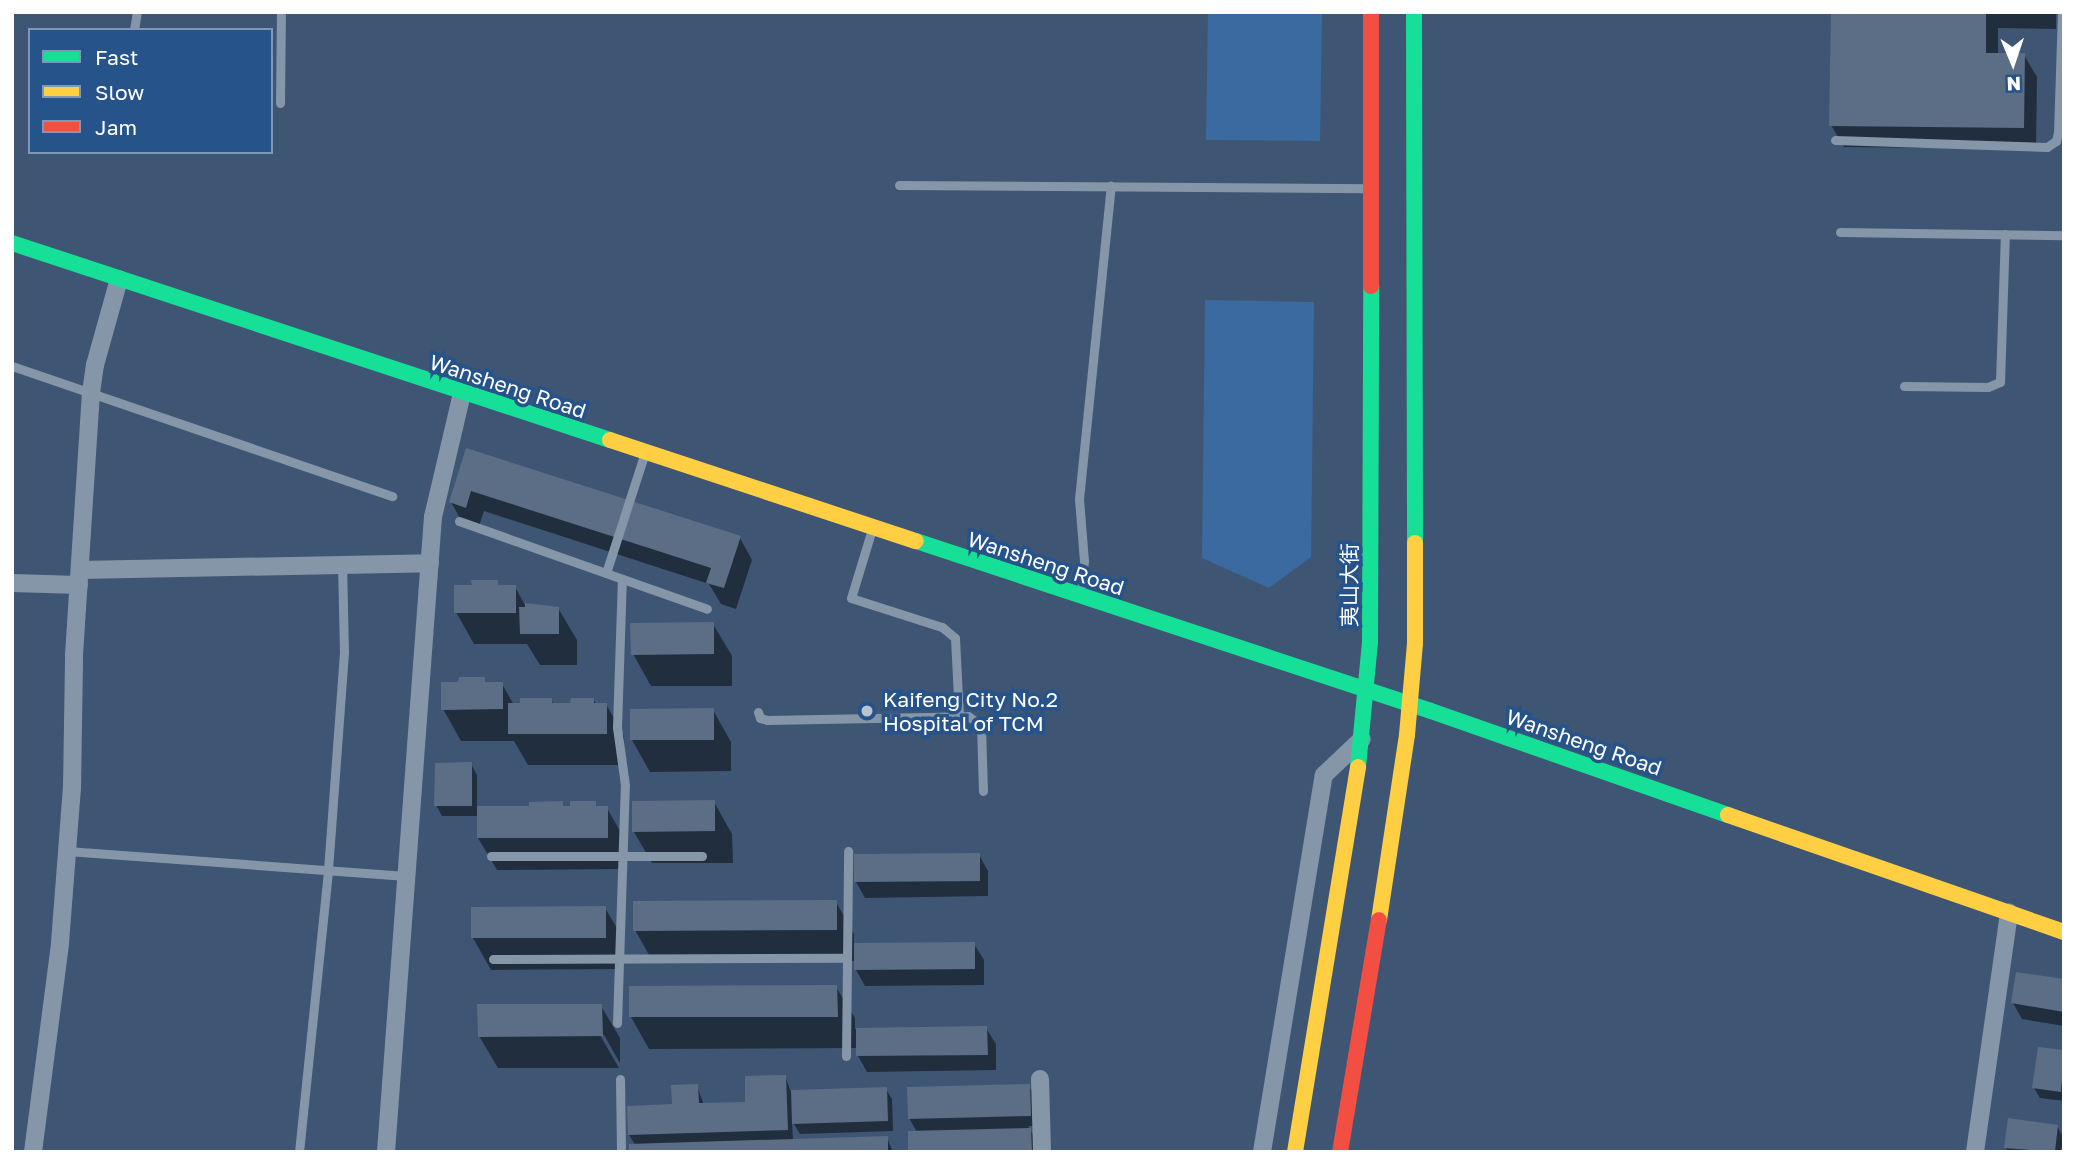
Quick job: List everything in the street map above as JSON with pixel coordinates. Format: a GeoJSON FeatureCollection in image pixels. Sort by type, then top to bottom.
{"type":"FeatureCollection","features":[{"type":"Feature","properties":{"kind":"main road","name":"夷山大街"},"geometry":{"type":"LineString","coordinates":[[1295,1152],[1362,739],[1370,642],[1371,12]]}},
{"type":"Feature","properties":{"kind":"main road"},"geometry":{"type":"LineString","coordinates":[[1340,1152],[1395,829],[1415,643],[1414,12]]}},
{"type":"Feature","properties":{"kind":"main road","name":"Wansheng Road"},"geometry":{"type":"LineString","coordinates":[[12,243],[1410,704],[2064,932]]}},
{"type":"Feature","properties":{"kind":"street"},"geometry":{"type":"LineString","coordinates":[[33,1152],[60,943],[91,393],[95,365],[119,279]]}},
{"type":"Feature","properties":{"kind":"street"},"geometry":{"type":"LineString","coordinates":[[386,1152],[430,563],[439,482],[462,393]]}},
{"type":"Feature","properties":{"kind":"street"},"geometry":{"type":"LineString","coordinates":[[12,583],[79,577],[430,563]]}},
{"type":"Feature","properties":{"kind":"street"},"geometry":{"type":"LineString","coordinates":[[1262,1152],[1324,775],[1362,739]]}},
{"type":"Feature","properties":{"kind":"street"},"geometry":{"type":"LineString","coordinates":[[1975,1152],[2009,912]]}},
{"type":"Feature","properties":{"kind":"street"},"geometry":{"type":"LineString","coordinates":[[1040,1079],[1042,1152]]}},
{"type":"Feature","properties":{"kind":"lane"},"geometry":{"type":"LineString","coordinates":[[280,103],[281,12]]}},
{"type":"Feature","properties":{"kind":"lane"},"geometry":{"type":"LineString","coordinates":[[1835,140],[2047,147],[2056,141],[2058,132],[2062,12]]}},
{"type":"Feature","properties":{"kind":"lane"},"geometry":{"type":"LineString","coordinates":[[899,185],[1370,188]]}},
{"type":"Feature","properties":{"kind":"lane"},"geometry":{"type":"LineString","coordinates":[[1080,596],[1084,561],[1079,499],[1111,186]]}},
{"type":"Feature","properties":{"kind":"lane"},"geometry":{"type":"LineString","coordinates":[[1840,232],[2064,234]]}},
{"type":"Feature","properties":{"kind":"lane"},"geometry":{"type":"LineString","coordinates":[[1904,386],[1988,387],[2000,382],[2005,234]]}},
{"type":"Feature","properties":{"kind":"lane"},"geometry":{"type":"LineString","coordinates":[[12,366],[392,496]]}},
{"type":"Feature","properties":{"kind":"lane"},"geometry":{"type":"LineString","coordinates":[[606,573],[644,453]]}},
{"type":"Feature","properties":{"kind":"lane"},"geometry":{"type":"LineString","coordinates":[[460,521],[707,609]]}},
{"type":"Feature","properties":{"kind":"lane"},"geometry":{"type":"LineString","coordinates":[[873,528],[851,598],[942,627],[955,638],[959,717]]}},
{"type":"Feature","properties":{"kind":"lane"},"geometry":{"type":"LineString","coordinates":[[299,1152],[328,870],[344,652],[342,565]]}},
{"type":"Feature","properties":{"kind":"lane"},"geometry":{"type":"LineString","coordinates":[[617,1023],[625,785],[617,727],[622,579]]}},
{"type":"Feature","properties":{"kind":"lane"},"geometry":{"type":"LineString","coordinates":[[758,712],[760,718],[767,720],[968,716],[981,725],[983,791]]}},
{"type":"Feature","properties":{"kind":"lane"},"geometry":{"type":"LineString","coordinates":[[67,850],[406,876]]}},
{"type":"Feature","properties":{"kind":"lane"},"geometry":{"type":"LineString","coordinates":[[846,1056],[848,851]]}},
{"type":"Feature","properties":{"kind":"lane"},"geometry":{"type":"LineString","coordinates":[[491,856],[702,856]]}},
{"type":"Feature","properties":{"kind":"lane"},"geometry":{"type":"LineString","coordinates":[[493,959],[847,958]]}},
{"type":"Feature","properties":{"kind":"lane"},"geometry":{"type":"LineString","coordinates":[[620,1079],[621,1152]]}},
{"type":"Feature","properties":{"kind":"shaded area"},"geometry":{"type":"Polygon","coordinates":[[[1208,12],[1322,12],[1320,141],[1206,140],[1208,12]]]}},
{"type":"Feature","properties":{"kind":"shaded area"},"geometry":{"type":"Polygon","coordinates":[[[1205,300],[1314,302],[1311,557],[1269,588],[1202,558],[1205,300]]]}},
{"type":"Feature","properties":{"kind":"building"},"geometry":{"type":"Polygon","coordinates":[[[1831,12],[1986,12],[1986,53],[2025,53],[2024,128],[1829,126],[1831,12]]]}},
{"type":"Feature","properties":{"kind":"building"},"geometry":{"type":"Polygon","coordinates":[[[466,448],[741,536],[724,588],[706,583],[711,568],[471,491],[466,508],[449,502],[466,448]]]}},
{"type":"Feature","properties":{"kind":"building"},"geometry":{"type":"Polygon","coordinates":[[[471,580],[498,580],[498,585],[516,585],[516,613],[454,613],[454,585],[472,585],[471,580]]]}},
{"type":"Feature","properties":{"kind":"building"},"geometry":{"type":"Polygon","coordinates":[[[525,603],[559,607],[559,634],[520,634],[519,607],[525,607],[525,603]]]}},
{"type":"Feature","properties":{"kind":"building"},"geometry":{"type":"Polygon","coordinates":[[[714,622],[714,654],[631,655],[630,623],[714,622]]]}},
{"type":"Feature","properties":{"kind":"building"},"geometry":{"type":"Polygon","coordinates":[[[459,677],[485,677],[485,682],[503,682],[503,709],[441,710],[441,682],[458,682],[459,677]]]}},
{"type":"Feature","properties":{"kind":"building"},"geometry":{"type":"Polygon","coordinates":[[[520,698],[552,698],[552,703],[570,703],[571,698],[594,698],[594,703],[607,703],[607,734],[508,734],[508,703],[520,703],[520,698]]]}},
{"type":"Feature","properties":{"kind":"building"},"geometry":{"type":"Polygon","coordinates":[[[714,708],[714,740],[630,740],[630,709],[714,708]]]}},
{"type":"Feature","properties":{"kind":"building"},"geometry":{"type":"Polygon","coordinates":[[[472,762],[472,806],[434,806],[435,763],[472,762]]]}},
{"type":"Feature","properties":{"kind":"building"},"geometry":{"type":"Polygon","coordinates":[[[715,800],[715,831],[632,832],[632,801],[715,800]]]}},
{"type":"Feature","properties":{"kind":"building"},"geometry":{"type":"Polygon","coordinates":[[[563,801],[563,806],[570,806],[570,801],[596,801],[596,806],[608,806],[608,838],[477,838],[477,806],[529,806],[529,802],[563,801]]]}},
{"type":"Feature","properties":{"kind":"building"},"geometry":{"type":"Polygon","coordinates":[[[980,853],[980,881],[854,882],[854,854],[980,853]]]}},
{"type":"Feature","properties":{"kind":"building"},"geometry":{"type":"Polygon","coordinates":[[[837,900],[837,930],[633,931],[633,901],[837,900]]]}},
{"type":"Feature","properties":{"kind":"building"},"geometry":{"type":"Polygon","coordinates":[[[606,906],[606,938],[471,938],[471,907],[606,906]]]}},
{"type":"Feature","properties":{"kind":"building"},"geometry":{"type":"Polygon","coordinates":[[[975,942],[975,969],[854,970],[854,943],[975,942]]]}},
{"type":"Feature","properties":{"kind":"building"},"geometry":{"type":"Polygon","coordinates":[[[2016,972],[2064,979],[2064,1012],[2011,1003],[2016,972]]]}},
{"type":"Feature","properties":{"kind":"building"},"geometry":{"type":"Polygon","coordinates":[[[837,985],[838,1017],[629,1017],[629,986],[837,985]]]}},
{"type":"Feature","properties":{"kind":"building"},"geometry":{"type":"Polygon","coordinates":[[[477,1004],[602,1004],[603,1036],[478,1037],[477,1004]]]}},
{"type":"Feature","properties":{"kind":"building"},"geometry":{"type":"Polygon","coordinates":[[[987,1026],[988,1055],[856,1056],[856,1028],[987,1026]]]}},
{"type":"Feature","properties":{"kind":"building"},"geometry":{"type":"Polygon","coordinates":[[[2038,1047],[2064,1050],[2061,1092],[2032,1088],[2038,1047]]]}},
{"type":"Feature","properties":{"kind":"building"},"geometry":{"type":"Polygon","coordinates":[[[786,1075],[788,1130],[628,1135],[627,1106],[672,1104],[671,1085],[698,1084],[699,1103],[745,1102],[745,1076],[786,1075]]]}},
{"type":"Feature","properties":{"kind":"building"},"geometry":{"type":"Polygon","coordinates":[[[1030,1084],[1031,1116],[908,1119],[907,1087],[1030,1084]]]}},
{"type":"Feature","properties":{"kind":"building"},"geometry":{"type":"Polygon","coordinates":[[[887,1087],[888,1121],[792,1124],[791,1090],[887,1087]]]}},
{"type":"Feature","properties":{"kind":"building"},"geometry":{"type":"Polygon","coordinates":[[[2008,1118],[2058,1125],[2055,1152],[2004,1148],[2008,1118]]]}},
{"type":"Feature","properties":{"kind":"building"},"geometry":{"type":"Polygon","coordinates":[[[1031,1128],[1032,1152],[908,1152],[908,1131],[1031,1128]]]}},
{"type":"Feature","properties":{"kind":"building"},"geometry":{"type":"Polygon","coordinates":[[[888,1136],[888,1152],[629,1152],[629,1144],[888,1136]]]}},
{"type":"Feature","properties":{"kind":"traffic: fast"},"geometry":{"type":"LineString","coordinates":[[1414,12],[1415,543]]}},
{"type":"Feature","properties":{"kind":"traffic: fast"},"geometry":{"type":"LineString","coordinates":[[12,243],[610,440]]}},
{"type":"Feature","properties":{"kind":"traffic: fast"},"geometry":{"type":"LineString","coordinates":[[1358,767],[1370,642],[1371,286]]}},
{"type":"Feature","properties":{"kind":"traffic: fast"},"geometry":{"type":"LineString","coordinates":[[916,541],[1431,711],[1728,815]]}},
{"type":"Feature","properties":{"kind":"traffic: slow"},"geometry":{"type":"LineString","coordinates":[[610,440],[916,541]]}},
{"type":"Feature","properties":{"kind":"traffic: slow"},"geometry":{"type":"LineString","coordinates":[[1379,920],[1407,735],[1415,643],[1415,543]]}},
{"type":"Feature","properties":{"kind":"traffic: slow"},"geometry":{"type":"LineString","coordinates":[[1295,1152],[1358,767]]}},
{"type":"Feature","properties":{"kind":"traffic: slow"},"geometry":{"type":"LineString","coordinates":[[1728,815],[2064,932]]}},
{"type":"Feature","properties":{"kind":"traffic: jam"},"geometry":{"type":"LineString","coordinates":[[1371,12],[1371,286]]}},
{"type":"Feature","properties":{"kind":"traffic: jam"},"geometry":{"type":"LineString","coordinates":[[1340,1152],[1379,920]]}},
{"type":"Feature","properties":{"kind":"place","name":"Kaifeng City No.2 Hospital of TCM"},"geometry":{"type":"Point","coordinates":[867,711]}}]}
